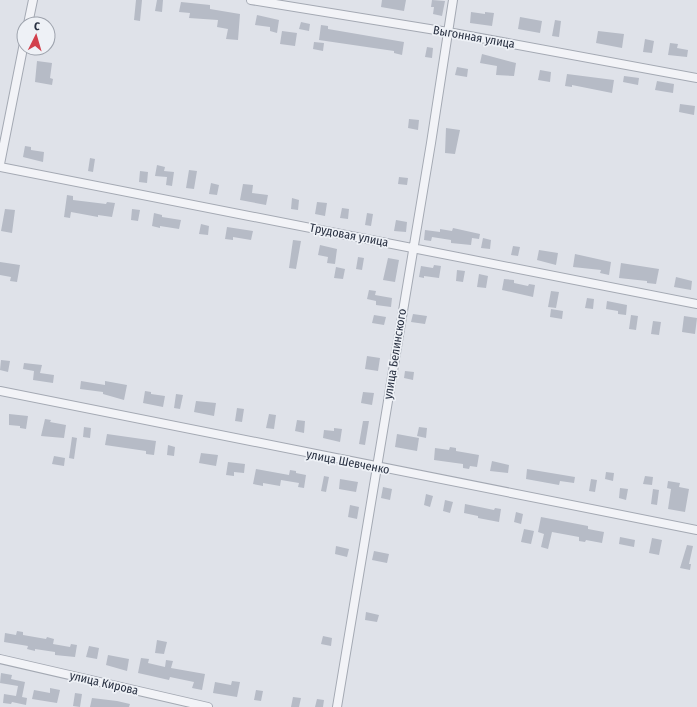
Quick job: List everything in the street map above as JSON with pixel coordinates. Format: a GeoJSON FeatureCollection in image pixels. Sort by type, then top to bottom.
{"type":"FeatureCollection","features":[{"type":"Feature","properties":{"kind":"street"},"geometry":{"type":"LineString","coordinates":[[30,16],[33,0]]}},
{"type":"Feature","properties":{"kind":"street","name":"Выгонная улица"},"geometry":{"type":"LineString","coordinates":[[251,0],[448,32],[697,78]]}},
{"type":"Feature","properties":{"kind":"street","name":"улица Белинского"},"geometry":{"type":"LineString","coordinates":[[337,707],[452,0]]}},
{"type":"Feature","properties":{"kind":"street"},"geometry":{"type":"LineString","coordinates":[[0,166],[21,56]]}},
{"type":"Feature","properties":{"kind":"street","name":"Трудовая улица"},"geometry":{"type":"LineString","coordinates":[[0,166],[697,304]]}},
{"type":"Feature","properties":{"kind":"street","name":"улица Шевченко"},"geometry":{"type":"LineString","coordinates":[[0,391],[697,530]]}},
{"type":"Feature","properties":{"kind":"street","name":"улица Кирова"},"geometry":{"type":"LineString","coordinates":[[0,659],[208,707]]}},
{"type":"Feature","properties":{"kind":"building"},"geometry":{"type":"Polygon","coordinates":[[[136,0],[142,0],[140,21],[134,20],[136,0]]]}},
{"type":"Feature","properties":{"kind":"building"},"geometry":{"type":"Polygon","coordinates":[[[157,0],[163,0],[162,12],[155,11],[157,0]]]}},
{"type":"Feature","properties":{"kind":"building"},"geometry":{"type":"Polygon","coordinates":[[[382,0],[406,0],[404,11],[381,7],[382,0]]]}},
{"type":"Feature","properties":{"kind":"building"},"geometry":{"type":"Polygon","coordinates":[[[432,0],[445,1],[442,16],[433,14],[434,7],[431,7],[432,0]]]}},
{"type":"Feature","properties":{"kind":"building"},"geometry":{"type":"Polygon","coordinates":[[[181,2],[210,5],[210,9],[240,14],[238,40],[226,39],[228,29],[217,27],[218,20],[189,18],[190,13],[179,12],[181,2]]]}},
{"type":"Feature","properties":{"kind":"building"},"geometry":{"type":"Polygon","coordinates":[[[471,12],[485,14],[485,12],[494,13],[492,26],[470,23],[471,12]]]}},
{"type":"Feature","properties":{"kind":"building"},"geometry":{"type":"Polygon","coordinates":[[[257,15],[279,20],[277,33],[270,31],[270,27],[255,25],[257,15]]]}},
{"type":"Feature","properties":{"kind":"building"},"geometry":{"type":"Polygon","coordinates":[[[520,17],[542,21],[540,33],[518,29],[520,17]]]}},
{"type":"Feature","properties":{"kind":"building"},"geometry":{"type":"Polygon","coordinates":[[[555,20],[561,21],[559,37],[552,36],[555,20]]]}},
{"type":"Feature","properties":{"kind":"building"},"geometry":{"type":"Polygon","coordinates":[[[301,22],[310,24],[309,31],[299,29],[301,22]]]}},
{"type":"Feature","properties":{"kind":"building"},"geometry":{"type":"Polygon","coordinates":[[[321,25],[328,26],[328,29],[404,42],[402,55],[394,53],[394,51],[319,40],[321,25]]]}},
{"type":"Feature","properties":{"kind":"building"},"geometry":{"type":"Polygon","coordinates":[[[282,31],[297,33],[295,46],[280,44],[282,31]]]}},
{"type":"Feature","properties":{"kind":"building"},"geometry":{"type":"Polygon","coordinates":[[[598,31],[624,34],[622,48],[596,43],[598,31]]]}},
{"type":"Feature","properties":{"kind":"building"},"geometry":{"type":"Polygon","coordinates":[[[645,39],[654,41],[652,53],[643,52],[645,39]]]}},
{"type":"Feature","properties":{"kind":"building"},"geometry":{"type":"Polygon","coordinates":[[[314,42],[324,43],[323,51],[313,49],[314,42]]]}},
{"type":"Feature","properties":{"kind":"building"},"geometry":{"type":"Polygon","coordinates":[[[670,43],[678,44],[677,48],[688,50],[687,57],[668,55],[670,43]]]}},
{"type":"Feature","properties":{"kind":"building"},"geometry":{"type":"Polygon","coordinates":[[[427,47],[433,48],[432,58],[425,57],[427,47]]]}},
{"type":"Feature","properties":{"kind":"building"},"geometry":{"type":"Polygon","coordinates":[[[482,54],[516,63],[514,76],[496,75],[497,66],[480,63],[482,54]]]}},
{"type":"Feature","properties":{"kind":"building"},"geometry":{"type":"Polygon","coordinates":[[[37,61],[52,63],[50,78],[53,79],[52,85],[35,82],[37,61]]]}},
{"type":"Feature","properties":{"kind":"building"},"geometry":{"type":"Polygon","coordinates":[[[457,67],[468,69],[467,77],[455,75],[457,67]]]}},
{"type":"Feature","properties":{"kind":"building"},"geometry":{"type":"Polygon","coordinates":[[[540,70],[551,72],[550,82],[538,80],[540,70]]]}},
{"type":"Feature","properties":{"kind":"building"},"geometry":{"type":"Polygon","coordinates":[[[567,74],[614,80],[612,93],[572,85],[572,87],[565,86],[567,74]]]}},
{"type":"Feature","properties":{"kind":"building"},"geometry":{"type":"Polygon","coordinates":[[[624,76],[639,78],[638,85],[623,82],[624,76]]]}},
{"type":"Feature","properties":{"kind":"building"},"geometry":{"type":"Polygon","coordinates":[[[657,81],[674,84],[673,93],[655,90],[657,81]]]}},
{"type":"Feature","properties":{"kind":"building"},"geometry":{"type":"Polygon","coordinates":[[[680,104],[695,106],[694,115],[679,112],[680,104]]]}},
{"type":"Feature","properties":{"kind":"building"},"geometry":{"type":"Polygon","coordinates":[[[409,119],[419,120],[418,130],[408,128],[409,119]]]}},
{"type":"Feature","properties":{"kind":"building"},"geometry":{"type":"Polygon","coordinates":[[[446,128],[460,130],[455,154],[445,153],[446,128]]]}},
{"type":"Feature","properties":{"kind":"building"},"geometry":{"type":"Polygon","coordinates":[[[25,146],[31,147],[31,150],[44,152],[43,162],[23,157],[25,146]]]}},
{"type":"Feature","properties":{"kind":"building"},"geometry":{"type":"Polygon","coordinates":[[[90,158],[95,159],[93,172],[88,171],[90,158]]]}},
{"type":"Feature","properties":{"kind":"building"},"geometry":{"type":"Polygon","coordinates":[[[157,165],[165,167],[164,171],[174,172],[172,186],[166,185],[167,177],[155,176],[157,165]]]}},
{"type":"Feature","properties":{"kind":"building"},"geometry":{"type":"Polygon","coordinates":[[[189,170],[197,171],[194,189],[186,188],[189,170]]]}},
{"type":"Feature","properties":{"kind":"building"},"geometry":{"type":"Polygon","coordinates":[[[140,171],[148,172],[147,183],[139,182],[140,171]]]}},
{"type":"Feature","properties":{"kind":"building"},"geometry":{"type":"Polygon","coordinates":[[[399,177],[408,178],[407,185],[398,184],[399,177]]]}},
{"type":"Feature","properties":{"kind":"building"},"geometry":{"type":"Polygon","coordinates":[[[211,183],[219,185],[217,195],[209,194],[211,183]]]}},
{"type":"Feature","properties":{"kind":"building"},"geometry":{"type":"Polygon","coordinates":[[[243,184],[253,185],[252,193],[268,195],[266,205],[240,200],[243,184]]]}},
{"type":"Feature","properties":{"kind":"building"},"geometry":{"type":"Polygon","coordinates":[[[67,195],[73,196],[73,200],[106,204],[107,202],[115,203],[112,217],[98,215],[98,217],[71,212],[70,218],[64,217],[67,195]]]}},
{"type":"Feature","properties":{"kind":"building"},"geometry":{"type":"Polygon","coordinates":[[[292,198],[299,200],[298,210],[291,209],[292,198]]]}},
{"type":"Feature","properties":{"kind":"building"},"geometry":{"type":"Polygon","coordinates":[[[317,202],[327,203],[325,216],[315,214],[317,202]]]}},
{"type":"Feature","properties":{"kind":"building"},"geometry":{"type":"Polygon","coordinates":[[[342,208],[349,209],[348,219],[340,218],[342,208]]]}},
{"type":"Feature","properties":{"kind":"building"},"geometry":{"type":"Polygon","coordinates":[[[5,209],[15,210],[12,233],[1,231],[5,209]]]}},
{"type":"Feature","properties":{"kind":"building"},"geometry":{"type":"Polygon","coordinates":[[[132,209],[140,210],[138,221],[131,220],[132,209]]]}},
{"type":"Feature","properties":{"kind":"building"},"geometry":{"type":"Polygon","coordinates":[[[154,213],[162,215],[162,217],[181,220],[179,229],[152,226],[154,213]]]}},
{"type":"Feature","properties":{"kind":"building"},"geometry":{"type":"Polygon","coordinates":[[[367,213],[373,214],[371,226],[365,225],[367,213]]]}},
{"type":"Feature","properties":{"kind":"building"},"geometry":{"type":"Polygon","coordinates":[[[396,220],[407,222],[406,232],[394,231],[396,220]]]}},
{"type":"Feature","properties":{"kind":"building"},"geometry":{"type":"Polygon","coordinates":[[[201,224],[209,226],[208,235],[199,234],[201,224]]]}},
{"type":"Feature","properties":{"kind":"building"},"geometry":{"type":"Polygon","coordinates":[[[227,227],[253,231],[251,240],[233,237],[233,240],[225,239],[227,227]]]}},
{"type":"Feature","properties":{"kind":"building"},"geometry":{"type":"Polygon","coordinates":[[[453,228],[480,234],[479,239],[472,238],[471,245],[451,243],[451,240],[432,237],[431,241],[424,240],[425,230],[440,232],[440,229],[452,231],[453,228]]]}},
{"type":"Feature","properties":{"kind":"building"},"geometry":{"type":"Polygon","coordinates":[[[483,238],[491,240],[490,249],[481,248],[483,238]]]}},
{"type":"Feature","properties":{"kind":"building"},"geometry":{"type":"Polygon","coordinates":[[[293,240],[301,241],[296,269],[289,268],[293,240]]]}},
{"type":"Feature","properties":{"kind":"building"},"geometry":{"type":"Polygon","coordinates":[[[320,245],[337,249],[335,264],[327,263],[328,257],[318,255],[320,245]]]}},
{"type":"Feature","properties":{"kind":"building"},"geometry":{"type":"Polygon","coordinates":[[[513,246],[520,247],[518,256],[511,255],[513,246]]]}},
{"type":"Feature","properties":{"kind":"building"},"geometry":{"type":"Polygon","coordinates":[[[539,250],[558,253],[556,265],[537,260],[539,250]]]}},
{"type":"Feature","properties":{"kind":"building"},"geometry":{"type":"Polygon","coordinates":[[[575,254],[611,262],[609,275],[600,273],[601,270],[573,267],[575,254]]]}},
{"type":"Feature","properties":{"kind":"building"},"geometry":{"type":"Polygon","coordinates":[[[358,257],[364,258],[362,270],[356,269],[358,257]]]}},
{"type":"Feature","properties":{"kind":"building"},"geometry":{"type":"Polygon","coordinates":[[[388,258],[399,260],[395,282],[383,280],[388,258]]]}},
{"type":"Feature","properties":{"kind":"building"},"geometry":{"type":"Polygon","coordinates":[[[0,262],[20,265],[17,282],[10,281],[11,277],[0,275],[0,262]]]}},
{"type":"Feature","properties":{"kind":"building"},"geometry":{"type":"Polygon","coordinates":[[[621,263],[659,269],[656,284],[647,283],[647,281],[619,278],[621,263]]]}},
{"type":"Feature","properties":{"kind":"building"},"geometry":{"type":"Polygon","coordinates":[[[434,265],[441,266],[439,278],[424,276],[424,278],[419,277],[421,266],[433,268],[434,265]]]}},
{"type":"Feature","properties":{"kind":"building"},"geometry":{"type":"Polygon","coordinates":[[[336,267],[345,269],[343,279],[334,278],[336,267]]]}},
{"type":"Feature","properties":{"kind":"building"},"geometry":{"type":"Polygon","coordinates":[[[457,270],[465,271],[463,282],[456,281],[457,270]]]}},
{"type":"Feature","properties":{"kind":"building"},"geometry":{"type":"Polygon","coordinates":[[[479,274],[488,276],[486,288],[477,287],[479,274]]]}},
{"type":"Feature","properties":{"kind":"building"},"geometry":{"type":"Polygon","coordinates":[[[676,277],[692,281],[691,290],[674,287],[676,277]]]}},
{"type":"Feature","properties":{"kind":"building"},"geometry":{"type":"Polygon","coordinates":[[[504,279],[514,280],[514,283],[528,286],[529,284],[535,285],[533,297],[502,290],[504,279]]]}},
{"type":"Feature","properties":{"kind":"building"},"geometry":{"type":"Polygon","coordinates":[[[369,290],[376,291],[375,295],[392,298],[391,307],[376,305],[376,301],[367,299],[369,290]]]}},
{"type":"Feature","properties":{"kind":"building"},"geometry":{"type":"Polygon","coordinates":[[[551,291],[559,292],[556,308],[548,307],[551,291]]]}},
{"type":"Feature","properties":{"kind":"building"},"geometry":{"type":"Polygon","coordinates":[[[587,298],[594,299],[593,309],[585,308],[587,298]]]}},
{"type":"Feature","properties":{"kind":"building"},"geometry":{"type":"Polygon","coordinates":[[[607,301],[627,305],[626,315],[618,314],[618,311],[606,309],[607,301]]]}},
{"type":"Feature","properties":{"kind":"building"},"geometry":{"type":"Polygon","coordinates":[[[551,309],[563,311],[562,319],[550,317],[551,309]]]}},
{"type":"Feature","properties":{"kind":"building"},"geometry":{"type":"Polygon","coordinates":[[[413,314],[427,316],[425,324],[411,322],[413,314]]]}},
{"type":"Feature","properties":{"kind":"building"},"geometry":{"type":"Polygon","coordinates":[[[374,315],[386,317],[384,325],[372,323],[374,315]]]}},
{"type":"Feature","properties":{"kind":"building"},"geometry":{"type":"Polygon","coordinates":[[[631,315],[638,316],[636,330],[629,329],[631,315]]]}},
{"type":"Feature","properties":{"kind":"building"},"geometry":{"type":"Polygon","coordinates":[[[684,316],[697,318],[695,334],[682,332],[684,316]]]}},
{"type":"Feature","properties":{"kind":"building"},"geometry":{"type":"Polygon","coordinates":[[[653,321],[661,322],[659,335],[651,334],[653,321]]]}},
{"type":"Feature","properties":{"kind":"building"},"geometry":{"type":"Polygon","coordinates":[[[367,356],[380,358],[378,371],[365,369],[367,356]]]}},
{"type":"Feature","properties":{"kind":"building"},"geometry":{"type":"Polygon","coordinates":[[[1,360],[10,361],[8,372],[0,370],[1,360]]]}},
{"type":"Feature","properties":{"kind":"building"},"geometry":{"type":"Polygon","coordinates":[[[24,363],[42,365],[40,373],[54,375],[53,383],[33,380],[34,371],[23,369],[24,363]]]}},
{"type":"Feature","properties":{"kind":"building"},"geometry":{"type":"Polygon","coordinates":[[[405,371],[414,372],[413,380],[404,378],[405,371]]]}},
{"type":"Feature","properties":{"kind":"building"},"geometry":{"type":"Polygon","coordinates":[[[81,381],[105,385],[105,381],[127,385],[124,400],[103,394],[103,392],[80,389],[81,381]]]}},
{"type":"Feature","properties":{"kind":"building"},"geometry":{"type":"Polygon","coordinates":[[[145,391],[151,392],[151,394],[165,396],[163,407],[143,403],[145,391]]]}},
{"type":"Feature","properties":{"kind":"building"},"geometry":{"type":"Polygon","coordinates":[[[363,392],[374,393],[372,405],[361,403],[363,392]]]}},
{"type":"Feature","properties":{"kind":"building"},"geometry":{"type":"Polygon","coordinates":[[[176,394],[183,395],[180,409],[174,408],[176,394]]]}},
{"type":"Feature","properties":{"kind":"building"},"geometry":{"type":"Polygon","coordinates":[[[196,401],[216,403],[214,416],[194,412],[196,401]]]}},
{"type":"Feature","properties":{"kind":"building"},"geometry":{"type":"Polygon","coordinates":[[[237,408],[244,409],[242,422],[235,421],[237,408]]]}},
{"type":"Feature","properties":{"kind":"building"},"geometry":{"type":"Polygon","coordinates":[[[9,414],[28,416],[26,429],[20,428],[20,426],[9,425],[9,414]]]}},
{"type":"Feature","properties":{"kind":"building"},"geometry":{"type":"Polygon","coordinates":[[[269,414],[276,415],[274,429],[266,428],[269,414]]]}},
{"type":"Feature","properties":{"kind":"building"},"geometry":{"type":"Polygon","coordinates":[[[45,419],[51,420],[50,422],[66,425],[64,438],[41,436],[45,419]]]}},
{"type":"Feature","properties":{"kind":"building"},"geometry":{"type":"Polygon","coordinates":[[[297,420],[305,421],[304,433],[295,431],[297,420]]]}},
{"type":"Feature","properties":{"kind":"building"},"geometry":{"type":"Polygon","coordinates":[[[363,421],[369,421],[365,445],[359,444],[363,421]]]}},
{"type":"Feature","properties":{"kind":"building"},"geometry":{"type":"Polygon","coordinates":[[[84,427],[91,428],[90,438],[83,437],[84,427]]]}},
{"type":"Feature","properties":{"kind":"building"},"geometry":{"type":"Polygon","coordinates":[[[419,427],[427,428],[426,438],[417,436],[419,427]]]}},
{"type":"Feature","properties":{"kind":"building"},"geometry":{"type":"Polygon","coordinates":[[[334,428],[342,429],[340,442],[323,438],[324,430],[334,431],[334,428]]]}},
{"type":"Feature","properties":{"kind":"building"},"geometry":{"type":"Polygon","coordinates":[[[107,434],[156,441],[154,455],[146,454],[146,451],[105,445],[107,434]]]}},
{"type":"Feature","properties":{"kind":"building"},"geometry":{"type":"Polygon","coordinates":[[[397,434],[419,438],[417,451],[395,447],[397,434]]]}},
{"type":"Feature","properties":{"kind":"building"},"geometry":{"type":"Polygon","coordinates":[[[72,437],[77,438],[74,459],[69,458],[72,437]]]}},
{"type":"Feature","properties":{"kind":"building"},"geometry":{"type":"Polygon","coordinates":[[[168,445],[175,447],[174,456],[167,455],[168,445]]]}},
{"type":"Feature","properties":{"kind":"building"},"geometry":{"type":"Polygon","coordinates":[[[450,447],[456,448],[456,451],[479,455],[477,467],[470,466],[469,469],[463,468],[463,464],[434,460],[435,448],[449,450],[450,447]]]}},
{"type":"Feature","properties":{"kind":"building"},"geometry":{"type":"Polygon","coordinates":[[[201,453],[218,455],[216,466],[199,463],[201,453]]]}},
{"type":"Feature","properties":{"kind":"building"},"geometry":{"type":"Polygon","coordinates":[[[54,456],[65,458],[64,466],[52,464],[54,456]]]}},
{"type":"Feature","properties":{"kind":"building"},"geometry":{"type":"Polygon","coordinates":[[[492,461],[509,465],[508,473],[490,471],[492,461]]]}},
{"type":"Feature","properties":{"kind":"building"},"geometry":{"type":"Polygon","coordinates":[[[228,462],[245,464],[244,473],[234,472],[234,476],[226,475],[228,462]]]}},
{"type":"Feature","properties":{"kind":"building"},"geometry":{"type":"Polygon","coordinates":[[[256,469],[289,475],[290,470],[296,471],[296,473],[306,475],[304,488],[298,487],[299,483],[281,480],[280,486],[263,483],[263,486],[253,484],[256,469]]]}},
{"type":"Feature","properties":{"kind":"building"},"geometry":{"type":"Polygon","coordinates":[[[527,469],[575,477],[574,483],[560,481],[559,485],[526,479],[527,469]]]}},
{"type":"Feature","properties":{"kind":"building"},"geometry":{"type":"Polygon","coordinates":[[[606,472],[614,473],[613,481],[605,479],[606,472]]]}},
{"type":"Feature","properties":{"kind":"building"},"geometry":{"type":"Polygon","coordinates":[[[324,476],[329,477],[326,492],[321,491],[324,476]]]}},
{"type":"Feature","properties":{"kind":"building"},"geometry":{"type":"Polygon","coordinates":[[[645,476],[653,477],[652,485],[643,484],[645,476]]]}},
{"type":"Feature","properties":{"kind":"building"},"geometry":{"type":"Polygon","coordinates":[[[340,479],[358,482],[356,492],[339,489],[340,479]]]}},
{"type":"Feature","properties":{"kind":"building"},"geometry":{"type":"Polygon","coordinates":[[[591,479],[597,480],[595,492],[589,491],[591,479]]]}},
{"type":"Feature","properties":{"kind":"building"},"geometry":{"type":"Polygon","coordinates":[[[668,481],[680,483],[679,487],[689,489],[685,512],[668,509],[671,489],[667,488],[668,481]]]}},
{"type":"Feature","properties":{"kind":"building"},"geometry":{"type":"Polygon","coordinates":[[[383,487],[392,489],[390,500],[381,498],[383,487]]]}},
{"type":"Feature","properties":{"kind":"building"},"geometry":{"type":"Polygon","coordinates":[[[620,488],[628,489],[626,500],[619,498],[620,488]]]}},
{"type":"Feature","properties":{"kind":"building"},"geometry":{"type":"Polygon","coordinates":[[[653,489],[659,490],[657,505],[651,504],[653,489]]]}},
{"type":"Feature","properties":{"kind":"building"},"geometry":{"type":"Polygon","coordinates":[[[426,494],[433,496],[430,507],[424,505],[426,494]]]}},
{"type":"Feature","properties":{"kind":"building"},"geometry":{"type":"Polygon","coordinates":[[[445,500],[453,502],[450,513],[443,511],[445,500]]]}},
{"type":"Feature","properties":{"kind":"building"},"geometry":{"type":"Polygon","coordinates":[[[465,504],[494,510],[495,508],[501,509],[499,522],[478,518],[478,516],[464,513],[465,504]]]}},
{"type":"Feature","properties":{"kind":"building"},"geometry":{"type":"Polygon","coordinates":[[[350,505],[359,507],[357,519],[348,517],[350,505]]]}},
{"type":"Feature","properties":{"kind":"building"},"geometry":{"type":"Polygon","coordinates":[[[516,512],[523,514],[521,524],[514,522],[516,512]]]}},
{"type":"Feature","properties":{"kind":"building"},"geometry":{"type":"Polygon","coordinates":[[[541,517],[588,526],[588,529],[604,532],[602,543],[586,540],[585,542],[579,541],[579,537],[552,532],[548,549],[541,547],[544,534],[538,532],[541,517]]]}},
{"type":"Feature","properties":{"kind":"building"},"geometry":{"type":"Polygon","coordinates":[[[524,529],[534,531],[531,544],[521,542],[524,529]]]}},
{"type":"Feature","properties":{"kind":"building"},"geometry":{"type":"Polygon","coordinates":[[[620,537],[635,540],[634,547],[619,544],[620,537]]]}},
{"type":"Feature","properties":{"kind":"building"},"geometry":{"type":"Polygon","coordinates":[[[652,538],[662,540],[659,555],[649,553],[652,538]]]}},
{"type":"Feature","properties":{"kind":"building"},"geometry":{"type":"Polygon","coordinates":[[[687,545],[693,546],[689,564],[691,564],[690,570],[680,568],[687,545]]]}},
{"type":"Feature","properties":{"kind":"building"},"geometry":{"type":"Polygon","coordinates":[[[336,546],[349,549],[347,557],[335,554],[336,546]]]}},
{"type":"Feature","properties":{"kind":"building"},"geometry":{"type":"Polygon","coordinates":[[[374,551],[389,554],[387,563],[372,560],[374,551]]]}},
{"type":"Feature","properties":{"kind":"building"},"geometry":{"type":"Polygon","coordinates":[[[366,612],[379,615],[377,622],[365,620],[366,612]]]}},
{"type":"Feature","properties":{"kind":"building"},"geometry":{"type":"Polygon","coordinates":[[[17,631],[23,632],[23,635],[54,639],[53,644],[70,647],[71,644],[77,645],[75,657],[55,655],[55,652],[35,649],[35,651],[27,649],[28,646],[4,642],[5,633],[16,635],[17,631]]]}},
{"type":"Feature","properties":{"kind":"building"},"geometry":{"type":"Polygon","coordinates":[[[323,636],[332,638],[331,646],[321,644],[323,636]]]}},
{"type":"Feature","properties":{"kind":"building"},"geometry":{"type":"Polygon","coordinates":[[[157,640],[167,642],[164,654],[155,653],[157,640]]]}},
{"type":"Feature","properties":{"kind":"building"},"geometry":{"type":"Polygon","coordinates":[[[89,646],[99,648],[97,659],[86,657],[89,646]]]}},
{"type":"Feature","properties":{"kind":"building"},"geometry":{"type":"Polygon","coordinates":[[[108,655],[129,659],[127,671],[106,665],[108,655]]]}},
{"type":"Feature","properties":{"kind":"building"},"geometry":{"type":"Polygon","coordinates":[[[141,658],[149,659],[148,663],[165,667],[166,660],[173,661],[171,668],[205,674],[202,690],[192,688],[194,682],[170,677],[169,680],[138,673],[141,658]]]}},
{"type":"Feature","properties":{"kind":"building"},"geometry":{"type":"Polygon","coordinates":[[[1,673],[12,675],[11,679],[25,682],[22,697],[27,698],[26,705],[12,702],[11,704],[3,703],[4,694],[16,696],[18,686],[0,683],[1,673]]]}},
{"type":"Feature","properties":{"kind":"building"},"geometry":{"type":"Polygon","coordinates":[[[232,681],[240,682],[237,697],[213,693],[215,682],[231,685],[232,681]]]}},
{"type":"Feature","properties":{"kind":"building"},"geometry":{"type":"Polygon","coordinates":[[[50,688],[60,690],[57,703],[32,699],[34,690],[50,693],[50,688]]]}},
{"type":"Feature","properties":{"kind":"building"},"geometry":{"type":"Polygon","coordinates":[[[256,690],[263,691],[261,701],[254,700],[256,690]]]}},
{"type":"Feature","properties":{"kind":"building"},"geometry":{"type":"Polygon","coordinates":[[[75,693],[82,694],[80,707],[73,706],[75,693]]]}},
{"type":"Feature","properties":{"kind":"building"},"geometry":{"type":"Polygon","coordinates":[[[293,697],[301,698],[299,707],[291,707],[293,697]]]}},
{"type":"Feature","properties":{"kind":"building"},"geometry":{"type":"Polygon","coordinates":[[[92,698],[130,704],[129,707],[90,707],[92,698]]]}},
{"type":"Feature","properties":{"kind":"building"},"geometry":{"type":"Polygon","coordinates":[[[317,699],[324,700],[323,707],[315,707],[317,699]]]}}]}
